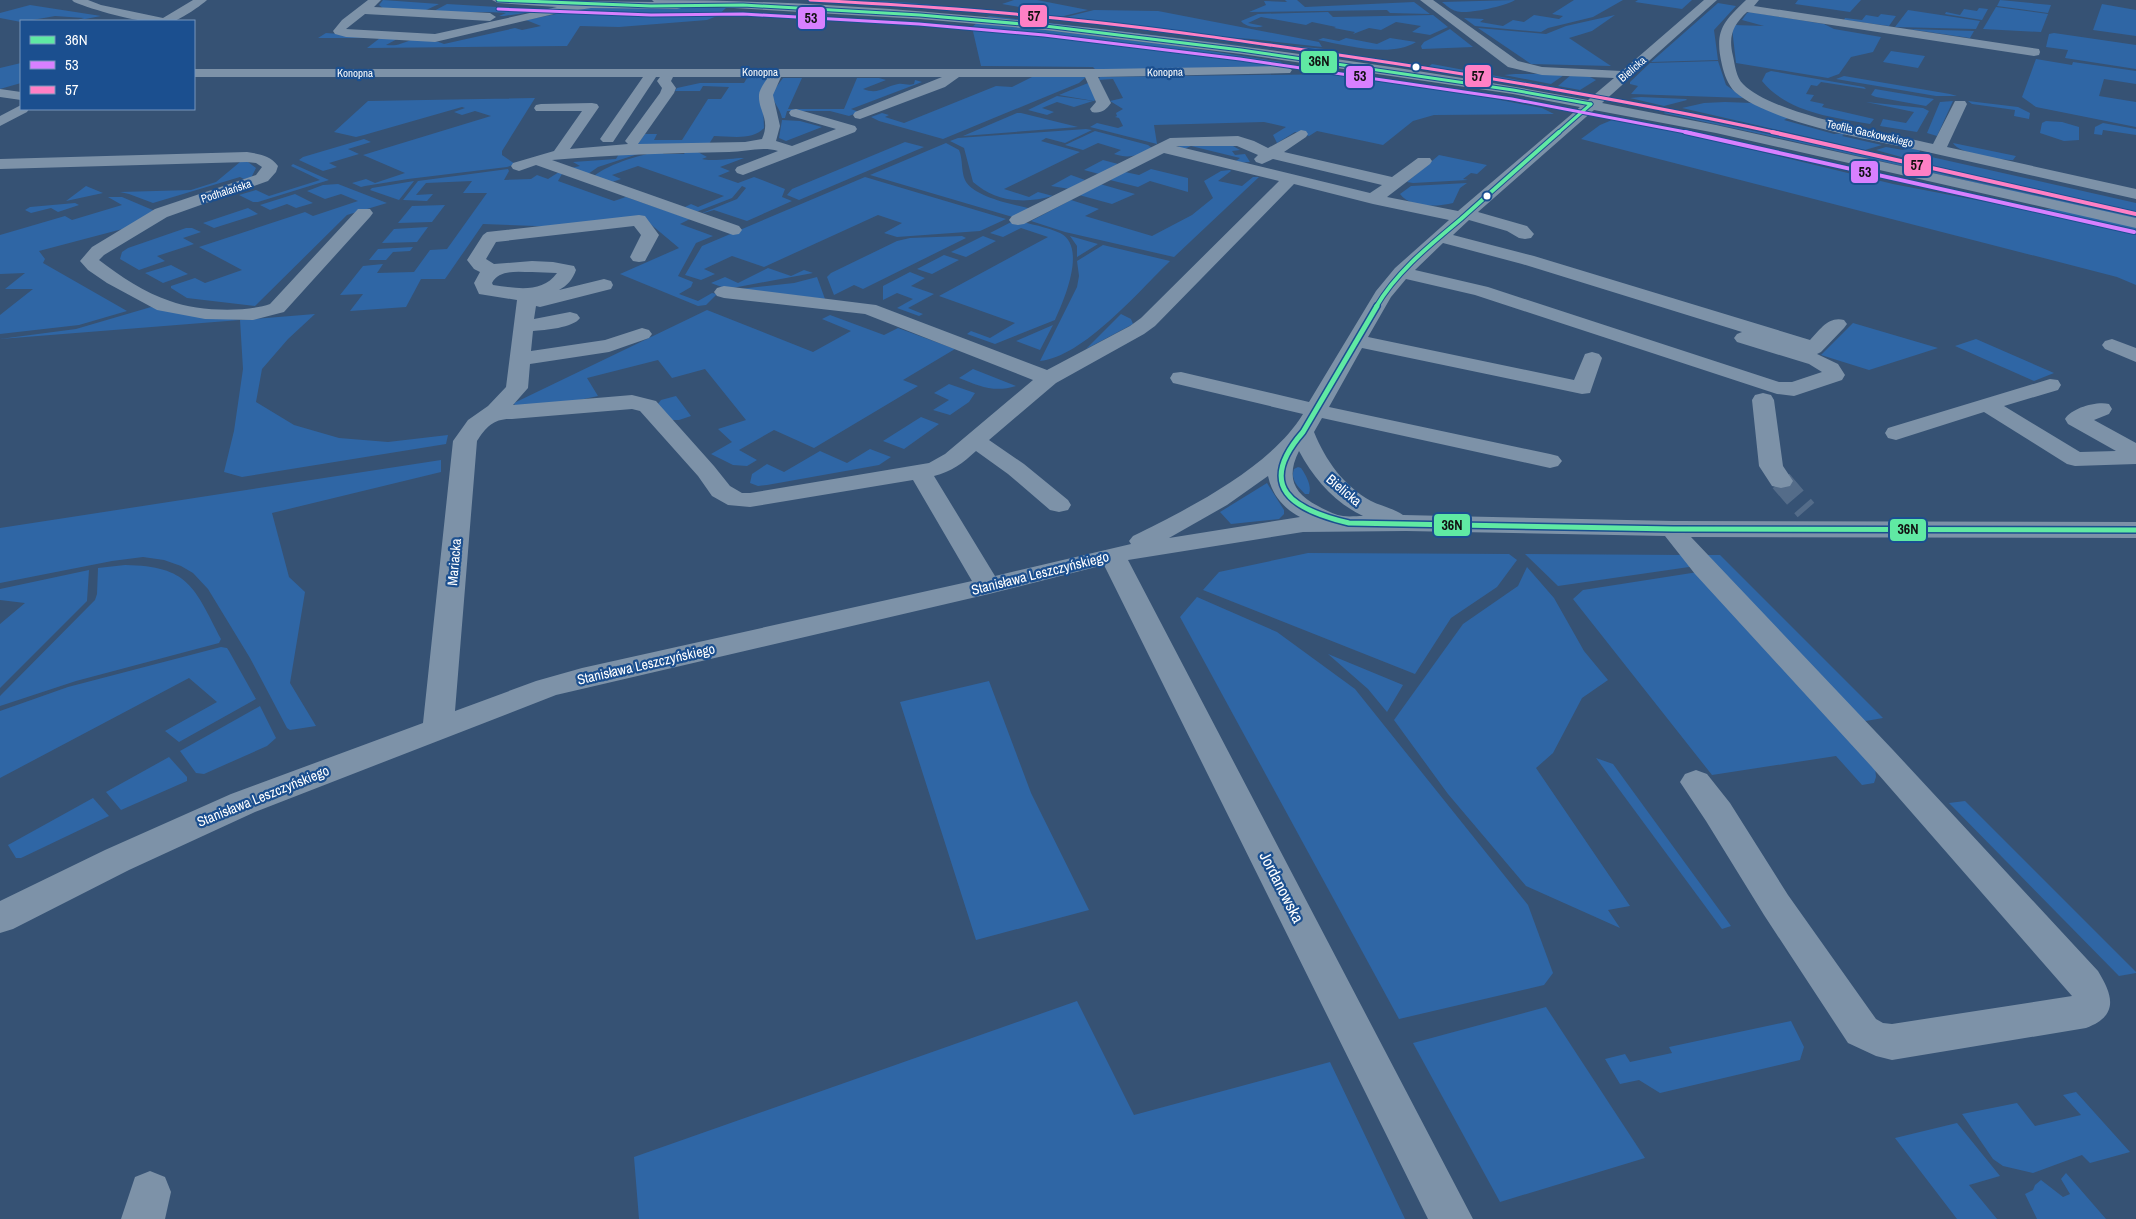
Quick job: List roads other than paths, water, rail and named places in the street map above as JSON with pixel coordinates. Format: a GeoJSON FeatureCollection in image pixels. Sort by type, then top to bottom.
{"type":"FeatureCollection","features":[{"type":"Feature","properties":{"kind":"street"},"geometry":{"type":"LineString","coordinates":[[78,0],[118,12],[155,20]]}},
{"type":"Feature","properties":{"kind":"street"},"geometry":{"type":"LineString","coordinates":[[168,20],[201,0]]}},
{"type":"Feature","properties":{"kind":"street"},"geometry":{"type":"LineString","coordinates":[[375,0],[339,31],[435,38],[516,19],[591,5]]}},
{"type":"Feature","properties":{"kind":"street"},"geometry":{"type":"LineString","coordinates":[[498,0],[591,5],[743,5]]}},
{"type":"Feature","properties":{"kind":"street"},"geometry":{"type":"LineString","coordinates":[[658,0],[920,15],[1045,26],[1513,90],[1726,131],[2136,223]]}},
{"type":"Feature","properties":{"kind":"street"},"geometry":{"type":"LineString","coordinates":[[1426,0],[1513,64],[1542,71],[1590,72],[1624,76]]}},
{"type":"Feature","properties":{"kind":"street","name":"Bielicka"},"geometry":{"type":"LineString","coordinates":[[1310,519],[1306,510],[1282,488],[1279,479],[1281,466],[1383,295],[1402,272],[1463,216],[1711,0]]}},
{"type":"Feature","properties":{"kind":"street"},"geometry":{"type":"LineString","coordinates":[[1749,4],[2034,52]]}},
{"type":"Feature","properties":{"kind":"street","name":"Teofila Gackowskiego"},"geometry":{"type":"LineString","coordinates":[[1749,4],[1728,25],[1723,36],[1724,48],[1730,74],[1739,88],[1760,102],[1837,126],[2136,194]]}},
{"type":"Feature","properties":{"kind":"street"},"geometry":{"type":"LineString","coordinates":[[118,12],[142,6]]}},
{"type":"Feature","properties":{"kind":"street"},"geometry":{"type":"LineString","coordinates":[[365,10],[516,19]]}},
{"type":"Feature","properties":{"kind":"street"},"geometry":{"type":"LineString","coordinates":[[352,18],[487,26]]}},
{"type":"Feature","properties":{"kind":"street","name":"Konopna"},"geometry":{"type":"LineString","coordinates":[[195,73],[1092,73],[1285,70],[1312,67],[1324,63]]}},
{"type":"Feature","properties":{"kind":"street"},"geometry":{"type":"LineString","coordinates":[[767,143],[772,131],[771,112],[766,95],[777,72]]}},
{"type":"Feature","properties":{"kind":"street"},"geometry":{"type":"LineString","coordinates":[[860,115],[946,81],[956,72]]}},
{"type":"Feature","properties":{"kind":"street"},"geometry":{"type":"LineString","coordinates":[[608,139],[652,73]]}},
{"type":"Feature","properties":{"kind":"street"},"geometry":{"type":"LineString","coordinates":[[633,141],[667,93],[669,88],[664,81],[669,73]]}},
{"type":"Feature","properties":{"kind":"street"},"geometry":{"type":"LineString","coordinates":[[1092,73],[1091,79],[1104,102],[1097,109]]}},
{"type":"Feature","properties":{"kind":"street"},"geometry":{"type":"LineString","coordinates":[[0,93],[20,96]]}},
{"type":"Feature","properties":{"kind":"street"},"geometry":{"type":"LineString","coordinates":[[1938,149],[1960,104]]}},
{"type":"Feature","properties":{"kind":"street"},"geometry":{"type":"LineString","coordinates":[[0,105],[20,105]]}},
{"type":"Feature","properties":{"kind":"street"},"geometry":{"type":"LineString","coordinates":[[541,108],[592,108],[562,149],[561,154]]}},
{"type":"Feature","properties":{"kind":"street"},"geometry":{"type":"LineString","coordinates":[[0,122],[20,110]]}},
{"type":"Feature","properties":{"kind":"street"},"geometry":{"type":"LineString","coordinates":[[743,170],[850,129],[796,113]]}},
{"type":"Feature","properties":{"kind":"street"},"geometry":{"type":"LineString","coordinates":[[1246,170],[1301,134]]}},
{"type":"Feature","properties":{"kind":"street"},"geometry":{"type":"LineString","coordinates":[[1018,220],[1161,147],[1180,140],[1228,140],[1243,142],[1260,151],[1271,154],[1395,183]]}},
{"type":"Feature","properties":{"kind":"street"},"geometry":{"type":"LineString","coordinates":[[519,166],[543,157],[561,154],[661,148],[745,147],[767,143],[792,151]]}},
{"type":"Feature","properties":{"kind":"street"},"geometry":{"type":"LineString","coordinates":[[1161,147],[1289,180],[1513,227],[1525,234]]}},
{"type":"Feature","properties":{"kind":"street","name":"Podhalańska"},"geometry":{"type":"LineString","coordinates":[[0,164],[246,157],[265,161],[270,166],[262,178],[161,213],[98,251],[89,261],[100,270],[164,306],[184,310],[246,315],[263,313],[277,308],[364,213]]}},
{"type":"Feature","properties":{"kind":"street"},"geometry":{"type":"LineString","coordinates":[[536,160],[733,230]]}},
{"type":"Feature","properties":{"kind":"street"},"geometry":{"type":"LineString","coordinates":[[1373,199],[1424,161]]}},
{"type":"Feature","properties":{"kind":"street"},"geometry":{"type":"LineString","coordinates":[[496,411],[512,412],[632,402],[648,406],[706,470],[721,491],[737,500],[750,500],[937,468],[952,460],[976,441],[1024,397],[1048,378],[1137,330],[1148,322],[1289,180]]}},
{"type":"Feature","properties":{"kind":"street"},"geometry":{"type":"LineString","coordinates":[[493,271],[476,260],[489,239],[493,236],[544,232],[639,220],[650,235],[640,257]]}},
{"type":"Feature","properties":{"kind":"street"},"geometry":{"type":"LineString","coordinates":[[1440,237],[1528,260],[1814,348],[1837,324]]}},
{"type":"Feature","properties":{"kind":"street"},"geometry":{"type":"LineString","coordinates":[[527,300],[556,284],[566,275],[567,270],[557,266],[503,268],[488,274],[482,283],[486,290],[527,300],[604,285]]}},
{"type":"Feature","properties":{"kind":"street"},"geometry":{"type":"LineString","coordinates":[[1402,272],[1484,273],[1767,386],[1794,389],[1834,374],[1834,371],[1816,360],[1744,338]]}},
{"type":"Feature","properties":{"kind":"street"},"geometry":{"type":"LineString","coordinates":[[724,292],[870,309],[1048,378]]}},
{"type":"Feature","properties":{"kind":"street","name":"Mariacka"},"geometry":{"type":"LineString","coordinates":[[438,727],[465,441],[476,425],[496,411],[517,388],[527,300]]}},
{"type":"Feature","properties":{"kind":"street"},"geometry":{"type":"LineString","coordinates":[[524,326],[552,323],[570,318]]}},
{"type":"Feature","properties":{"kind":"street"},"geometry":{"type":"LineString","coordinates":[[520,359],[609,346],[642,334]]}},
{"type":"Feature","properties":{"kind":"street"},"geometry":{"type":"LineString","coordinates":[[1356,341],[1582,388],[1592,358]]}},
{"type":"Feature","properties":{"kind":"street"},"geometry":{"type":"LineString","coordinates":[[2112,345],[2136,356]]}},
{"type":"Feature","properties":{"kind":"street"},"geometry":{"type":"LineString","coordinates":[[1181,378],[1340,416],[1550,461]]}},
{"type":"Feature","properties":{"kind":"street"},"geometry":{"type":"LineString","coordinates":[[1896,433],[2050,385]]}},
{"type":"Feature","properties":{"kind":"street"},"geometry":{"type":"LineString","coordinates":[[1763,400],[1771,466],[1781,480]]}},
{"type":"Feature","properties":{"kind":"street"},"geometry":{"type":"LineString","coordinates":[[1986,404],[2074,459],[2136,457]]}},
{"type":"Feature","properties":{"kind":"street"},"geometry":{"type":"LineString","coordinates":[[2101,409],[2076,419],[2136,452]]}},
{"type":"Feature","properties":{"kind":"street"},"geometry":{"type":"LineString","coordinates":[[1112,555],[1204,510],[1264,470],[1298,437]]}},
{"type":"Feature","properties":{"kind":"street","name":"Bielicka"},"geometry":{"type":"LineString","coordinates":[[1298,437],[1328,479],[1354,502],[1384,517],[1406,523]]}},
{"type":"Feature","properties":{"kind":"street"},"geometry":{"type":"LineString","coordinates":[[976,441],[1016,469],[1059,505]]}},
{"type":"Feature","properties":{"kind":"street"},"geometry":{"type":"LineString","coordinates":[[920,472],[975,567],[989,586]]}},
{"type":"Feature","properties":{"kind":"street"},"geometry":{"type":"LineString","coordinates":[[1310,519],[1326,496],[1328,479]]}},
{"type":"Feature","properties":{"kind":"street","name":"Stanisława Leszczyńskiego"},"geometry":{"type":"LineString","coordinates":[[0,918],[184,828],[438,727],[546,688],[582,678],[989,586],[1112,555],[1310,519],[1349,523],[1673,529],[1814,519],[2136,530]]}},
{"type":"Feature","properties":{"kind":"street"},"geometry":{"type":"LineString","coordinates":[[1673,529],[1686,548],[1704,568],[1882,758],[2086,983],[2091,993],[2092,1005],[2086,1011],[1892,1042],[1879,1041],[1869,1036],[1862,1031],[1776,905],[1718,812],[1696,782]]}},
{"type":"Feature","properties":{"kind":"street","name":"Jordanowska"},"geometry":{"type":"LineString","coordinates":[[1112,555],[1450,1219]]}},
{"type":"Feature","properties":{"kind":"tunnel"},"geometry":{"type":"LineString","coordinates":[[1781,481],[1806,510]]}}]}
